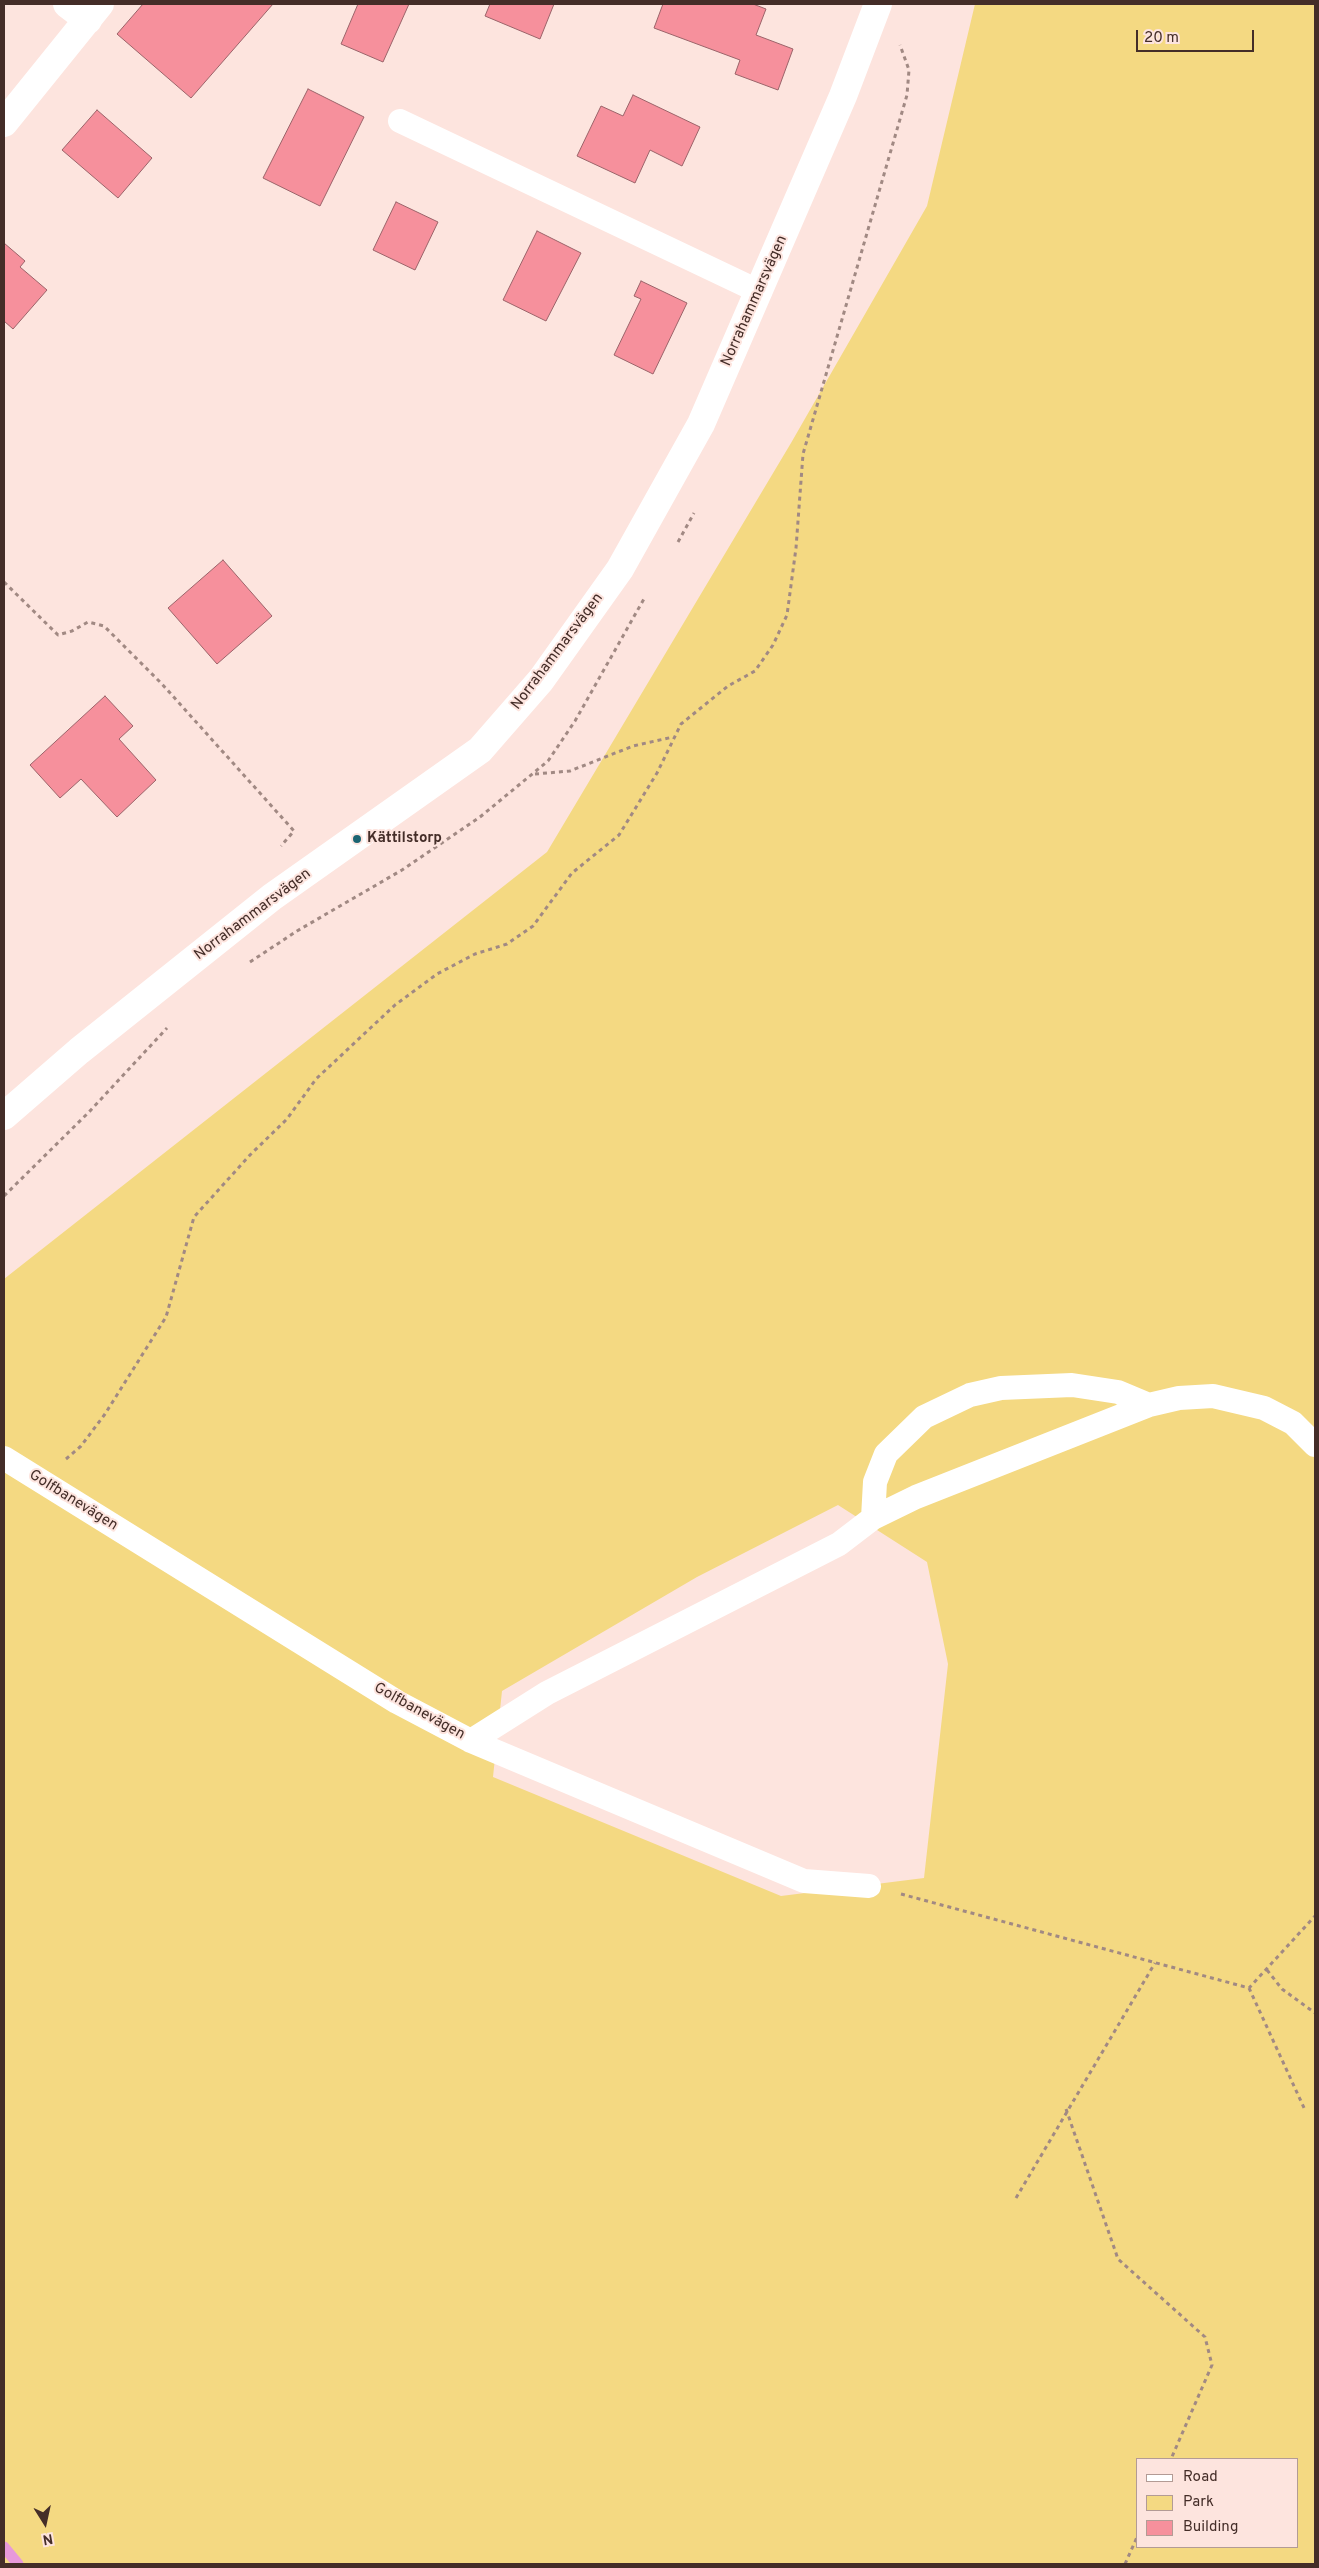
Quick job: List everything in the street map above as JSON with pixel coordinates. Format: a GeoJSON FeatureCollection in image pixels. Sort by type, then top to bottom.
{"type":"FeatureCollection","features":[{"type":"Feature","properties":{"kind":"street","name":"Norrahammarsvägen"},"geometry":{"type":"LineString","coordinates":[[4,1116],[79,1052],[272,898],[480,750],[541,680],[620,569],[701,424],[760,292],[843,96],[878,4]]}},
{"type":"Feature","properties":{"kind":"street"},"geometry":{"type":"LineString","coordinates":[[4,123],[85,9]]}},
{"type":"Feature","properties":{"kind":"lane"},"geometry":{"type":"LineString","coordinates":[[400,121],[760,292]]}},
{"type":"Feature","properties":{"kind":"lane"},"geometry":{"type":"LineString","coordinates":[[873,1518],[875,1482],[886,1454],[924,1417],[970,1395],[1000,1388],[1072,1385],[1118,1392],[1149,1405]]}},
{"type":"Feature","properties":{"kind":"lane"},"geometry":{"type":"LineString","coordinates":[[471,1741],[547,1692],[838,1544],[873,1518],[916,1497],[1149,1405],[1179,1398],[1213,1396],[1231,1400],[1264,1408],[1293,1423],[1315,1445]]}},
{"type":"Feature","properties":{"kind":"lane","name":"Golfbanevägen"},"geometry":{"type":"LineString","coordinates":[[4,1458],[397,1702],[471,1741],[804,1881],[869,1886]]}},
{"type":"Feature","properties":{"kind":"path"},"geometry":{"type":"LineString","coordinates":[[41,1481],[81,1446],[105,1414],[166,1317],[194,1217],[250,1155],[287,1119],[316,1079],[396,1005],[437,974],[475,954],[507,944],[533,926],[572,872],[619,835],[657,773],[682,724],[721,692],[755,671],[773,645],[787,615],[796,548],[803,454],[907,95],[909,70],[898,37]]}},
{"type":"Feature","properties":{"kind":"path"},"geometry":{"type":"LineString","coordinates":[[4,582],[58,635],[72,631],[88,622],[104,626],[162,684],[294,831],[274,853]]}},
{"type":"Feature","properties":{"kind":"path"},"geometry":{"type":"LineString","coordinates":[[535,774],[570,771],[633,746],[674,737]]}},
{"type":"Feature","properties":{"kind":"path"},"geometry":{"type":"LineString","coordinates":[[272,898],[297,931]]}},
{"type":"Feature","properties":{"kind":"path"},"geometry":{"type":"LineString","coordinates":[[869,1886],[1249,1988]]}},
{"type":"Feature","properties":{"kind":"path"},"geometry":{"type":"LineString","coordinates":[[1249,1988],[1315,1916]]}},
{"type":"Feature","properties":{"kind":"path"},"geometry":{"type":"LineString","coordinates":[[1016,2198],[1066,2109],[1155,1963]]}},
{"type":"Feature","properties":{"kind":"path"},"geometry":{"type":"LineString","coordinates":[[1267,1970],[1282,1989],[1315,2013]]}},
{"type":"Feature","properties":{"kind":"path"},"geometry":{"type":"LineString","coordinates":[[1249,1988],[1305,2110]]}},
{"type":"Feature","properties":{"kind":"path"},"geometry":{"type":"LineString","coordinates":[[1066,2109],[1118,2259],[1204,2337],[1212,2365],[1171,2458]]}},
{"type":"Feature","properties":{"kind":"path"},"geometry":{"type":"LineString","coordinates":[[1125,2564],[1136,2539]]}},
{"type":"Feature","properties":{"kind":"green space"},"geometry":{"type":"Polygon","coordinates":[[[975,4],[1315,4],[1315,2564],[4,2564],[4,1279],[547,852],[791,443],[927,206],[975,4]],[[838,1505],[697,1577],[502,1691],[493,1777],[781,1896],[924,1878],[948,1664],[927,1562],[838,1505]]]}},
{"type":"Feature","properties":{"kind":"building"},"geometry":{"type":"Polygon","coordinates":[[[143,4],[273,4],[191,98],[117,34],[143,4]]]}},
{"type":"Feature","properties":{"kind":"building"},"geometry":{"type":"Polygon","coordinates":[[[358,4],[409,4],[383,62],[341,44],[358,4]]]}},
{"type":"Feature","properties":{"kind":"building"},"geometry":{"type":"Polygon","coordinates":[[[490,4],[554,4],[540,39],[485,16],[490,4]]]}},
{"type":"Feature","properties":{"kind":"building"},"geometry":{"type":"Polygon","coordinates":[[[663,4],[753,4],[766,9],[756,35],[793,49],[778,90],[735,74],[740,60],[654,28],[663,4]]]}},
{"type":"Feature","properties":{"kind":"building"},"geometry":{"type":"Polygon","coordinates":[[[308,89],[364,117],[320,206],[263,178],[308,89]]]}},
{"type":"Feature","properties":{"kind":"building"},"geometry":{"type":"Polygon","coordinates":[[[633,95],[700,127],[682,166],[650,150],[635,183],[577,156],[601,106],[623,116],[633,95]]]}},
{"type":"Feature","properties":{"kind":"building"},"geometry":{"type":"Polygon","coordinates":[[[97,110],[152,158],[118,198],[62,150],[97,110]]]}},
{"type":"Feature","properties":{"kind":"building"},"geometry":{"type":"Polygon","coordinates":[[[396,202],[438,222],[415,270],[373,250],[396,202]]]}},
{"type":"Feature","properties":{"kind":"building"},"geometry":{"type":"Polygon","coordinates":[[[537,231],[581,253],[546,321],[503,300],[537,231]]]}},
{"type":"Feature","properties":{"kind":"building"},"geometry":{"type":"Polygon","coordinates":[[[4,243],[25,261],[20,267],[47,290],[13,329],[4,321],[4,243]]]}},
{"type":"Feature","properties":{"kind":"building"},"geometry":{"type":"Polygon","coordinates":[[[641,281],[687,303],[653,374],[614,355],[641,299],[634,296],[641,281]]]}},
{"type":"Feature","properties":{"kind":"building"},"geometry":{"type":"Polygon","coordinates":[[[223,560],[272,616],[217,664],[168,608],[223,560]]]}},
{"type":"Feature","properties":{"kind":"building"},"geometry":{"type":"Polygon","coordinates":[[[105,696],[133,726],[119,739],[156,780],[117,817],[81,779],[60,798],[30,765],[105,696]]]}},
{"type":"Feature","properties":{"kind":"waterway"},"geometry":{"type":"LineString","coordinates":[[4,2547],[18,2564]]}},
{"type":"Feature","properties":{"kind":"place","name":"Kättilstorp"},"geometry":{"type":"Point","coordinates":[357,839]}}]}
